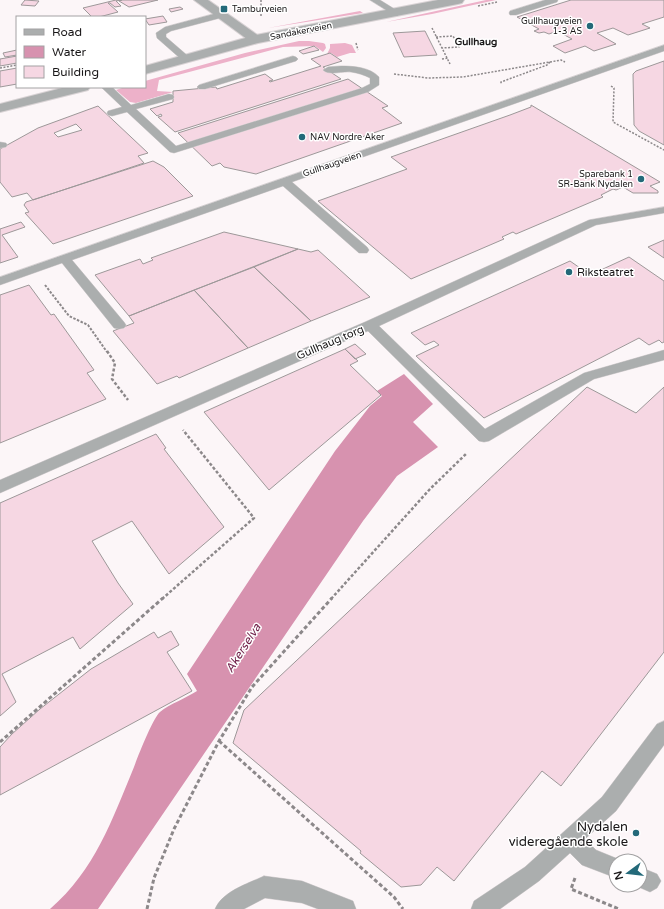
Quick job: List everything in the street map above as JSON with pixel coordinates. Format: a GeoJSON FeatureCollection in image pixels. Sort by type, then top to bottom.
{"type":"FeatureCollection","features":[{"type":"Feature","properties":{"kind":"street"},"geometry":{"type":"LineString","coordinates":[[200,0],[256,39]]}},
{"type":"Feature","properties":{"kind":"street","name":"Sandakerveien"},"geometry":{"type":"LineString","coordinates":[[146,70],[256,39],[397,13],[458,0]]}},
{"type":"Feature","properties":{"kind":"street"},"geometry":{"type":"LineString","coordinates":[[0,108],[79,88]]}},
{"type":"Feature","properties":{"kind":"lane"},"geometry":{"type":"LineString","coordinates":[[374,0],[397,13]]}},
{"type":"Feature","properties":{"kind":"lane"},"geometry":{"type":"LineString","coordinates":[[513,13],[554,0]]}},
{"type":"Feature","properties":{"kind":"lane"},"geometry":{"type":"LineString","coordinates":[[185,58],[162,38],[161,33],[168,29],[221,15]]}},
{"type":"Feature","properties":{"kind":"lane","name":"Gullhaugveien"},"geometry":{"type":"LineString","coordinates":[[0,281],[664,48]]}},
{"type":"Feature","properties":{"kind":"lane"},"geometry":{"type":"LineString","coordinates":[[202,87],[294,60]]}},
{"type":"Feature","properties":{"kind":"lane"},"geometry":{"type":"LineString","coordinates":[[107,88],[174,150],[365,90],[374,85],[374,77],[362,71],[344,68],[328,70]]}},
{"type":"Feature","properties":{"kind":"lane"},"geometry":{"type":"LineString","coordinates":[[112,113],[169,96]]}},
{"type":"Feature","properties":{"kind":"lane"},"geometry":{"type":"LineString","coordinates":[[284,181],[363,250]]}},
{"type":"Feature","properties":{"kind":"lane","name":"Gullhaug torg"},"geometry":{"type":"LineString","coordinates":[[0,487],[168,412],[370,325],[593,222],[664,210]]}},
{"type":"Feature","properties":{"kind":"lane"},"geometry":{"type":"LineString","coordinates":[[64,258],[119,325]]}},
{"type":"Feature","properties":{"kind":"lane"},"geometry":{"type":"LineString","coordinates":[[370,325],[484,437],[589,376],[664,355]]}},
{"type":"Feature","properties":{"kind":"lane"},"geometry":{"type":"LineString","coordinates":[[482,909],[532,874],[609,804],[664,730]]}},
{"type":"Feature","properties":{"kind":"lane"},"geometry":{"type":"LineString","coordinates":[[571,839],[589,858],[608,865]]}},
{"type":"Feature","properties":{"kind":"lane"},"geometry":{"type":"LineString","coordinates":[[226,909],[242,897],[264,887],[302,892],[345,909]]}},
{"type":"Feature","properties":{"kind":"path"},"geometry":{"type":"LineString","coordinates":[[260,21],[261,0]]}},
{"type":"Feature","properties":{"kind":"path"},"geometry":{"type":"LineString","coordinates":[[432,28],[450,64]]}},
{"type":"Feature","properties":{"kind":"path"},"geometry":{"type":"LineString","coordinates":[[436,37],[453,36],[459,46],[442,48]]}},
{"type":"Feature","properties":{"kind":"path"},"geometry":{"type":"LineString","coordinates":[[356,43],[359,53]]}},
{"type":"Feature","properties":{"kind":"path"},"geometry":{"type":"LineString","coordinates":[[442,59],[448,58]]}},
{"type":"Feature","properties":{"kind":"path"},"geometry":{"type":"LineString","coordinates":[[388,73],[415,78],[460,77],[484,75],[550,62],[547,65],[501,82],[502,86]]}},
{"type":"Feature","properties":{"kind":"path"},"geometry":{"type":"LineString","coordinates":[[0,68],[16,65]]}},
{"type":"Feature","properties":{"kind":"path"},"geometry":{"type":"LineString","coordinates":[[608,84],[614,88],[613,122],[664,150]]}},
{"type":"Feature","properties":{"kind":"path"},"geometry":{"type":"LineString","coordinates":[[44,283],[69,316],[88,325],[115,363],[112,379],[128,400]]}},
{"type":"Feature","properties":{"kind":"path"},"geometry":{"type":"LineString","coordinates":[[0,742],[254,518],[168,412]]}},
{"type":"Feature","properties":{"kind":"path"},"geometry":{"type":"LineString","coordinates":[[147,909],[154,878],[174,829],[220,741],[252,687],[430,489],[484,437]]}},
{"type":"Feature","properties":{"kind":"path"},"geometry":{"type":"LineString","coordinates":[[220,741],[394,897],[403,909]]}},
{"type":"Feature","properties":{"kind":"path"},"geometry":{"type":"LineString","coordinates":[[576,891],[619,909]]}},
{"type":"Feature","properties":{"kind":"shaded area"},"geometry":{"type":"Polygon","coordinates":[[[486,0],[496,0],[386,22],[486,0]]]}},
{"type":"Feature","properties":{"kind":"shaded area"},"geometry":{"type":"Polygon","coordinates":[[[360,11],[363,13],[268,28],[360,11]]]}},
{"type":"Feature","properties":{"kind":"shaded area"},"geometry":{"type":"Polygon","coordinates":[[[299,41],[323,43],[325,44],[326,48],[323,52],[315,46],[283,47],[159,80],[157,91],[173,92],[136,103],[130,102],[116,90],[122,88],[146,88],[146,81],[245,53],[299,41]]]}},
{"type":"Feature","properties":{"kind":"shaded area"},"geometry":{"type":"Polygon","coordinates":[[[345,43],[352,45],[356,53],[350,53],[337,57],[331,53],[327,54],[330,44],[345,43]]]}},
{"type":"Feature","properties":{"kind":"water","name":"Akerselva"},"geometry":{"type":"Polygon","coordinates":[[[404,374],[433,404],[413,422],[438,447],[397,476],[363,521],[98,909],[50,909],[66,894],[79,878],[101,843],[157,716],[168,707],[197,691],[187,674],[335,451],[370,406],[382,396],[377,391],[404,374]]]}},
{"type":"Feature","properties":{"kind":"building"},"geometry":{"type":"Polygon","coordinates":[[[25,0],[39,1],[35,6],[21,5],[25,0]]]}},
{"type":"Feature","properties":{"kind":"building"},"geometry":{"type":"Polygon","coordinates":[[[116,0],[122,0],[116,1],[121,6],[115,7],[108,3],[118,12],[103,16],[91,16],[83,8],[116,0]]]}},
{"type":"Feature","properties":{"kind":"building"},"geometry":{"type":"Polygon","coordinates":[[[158,0],[129,7],[119,1],[158,0]]]}},
{"type":"Feature","properties":{"kind":"building","name":"Gullhaugveien 1-3 AS"},"geometry":{"type":"Polygon","coordinates":[[[571,0],[664,0],[664,17],[642,24],[650,28],[628,35],[613,28],[597,33],[616,44],[594,51],[585,46],[565,53],[553,46],[572,39],[557,31],[549,34],[534,31],[539,29],[517,17],[571,0]]]}},
{"type":"Feature","properties":{"kind":"building"},"geometry":{"type":"Polygon","coordinates":[[[180,7],[183,9],[171,12],[169,9],[180,7]]]}},
{"type":"Feature","properties":{"kind":"building"},"geometry":{"type":"Polygon","coordinates":[[[163,16],[167,22],[149,25],[146,19],[163,16]]]}},
{"type":"Feature","properties":{"kind":"building"},"geometry":{"type":"Polygon","coordinates":[[[425,31],[437,55],[404,57],[393,33],[425,31]]]}},
{"type":"Feature","properties":{"kind":"building"},"geometry":{"type":"Polygon","coordinates":[[[314,46],[319,50],[303,54],[299,51],[314,46]]]}},
{"type":"Feature","properties":{"kind":"building"},"geometry":{"type":"Polygon","coordinates":[[[16,50],[16,55],[5,57],[3,53],[16,50]]]}},
{"type":"Feature","properties":{"kind":"building"},"geometry":{"type":"Polygon","coordinates":[[[330,53],[342,61],[323,67],[341,79],[175,132],[158,117],[162,116],[161,114],[157,116],[150,109],[173,102],[173,91],[216,87],[217,89],[265,74],[273,80],[269,81],[270,82],[321,66],[311,59],[330,53]]]}},
{"type":"Feature","properties":{"kind":"building"},"geometry":{"type":"Polygon","coordinates":[[[16,56],[16,63],[0,66],[0,59],[16,56]]]}},
{"type":"Feature","properties":{"kind":"building"},"geometry":{"type":"Polygon","coordinates":[[[664,61],[664,145],[639,131],[634,125],[633,74],[636,71],[664,61]]]}},
{"type":"Feature","properties":{"kind":"building"},"geometry":{"type":"Polygon","coordinates":[[[16,68],[16,84],[0,87],[0,71],[16,68]]]}},
{"type":"Feature","properties":{"kind":"building"},"geometry":{"type":"Polygon","coordinates":[[[348,79],[388,106],[382,108],[402,123],[256,174],[224,167],[220,163],[212,166],[178,133],[348,79]]]}},
{"type":"Feature","properties":{"kind":"building"},"geometry":{"type":"Polygon","coordinates":[[[531,105],[660,182],[650,186],[658,191],[658,193],[633,193],[623,187],[616,190],[613,189],[601,195],[603,197],[516,234],[513,232],[502,237],[504,239],[411,279],[318,201],[407,169],[391,157],[510,115],[531,107],[531,105]]]}},
{"type":"Feature","properties":{"kind":"building"},"geometry":{"type":"Polygon","coordinates":[[[98,106],[148,153],[138,156],[144,163],[33,200],[27,193],[12,197],[0,182],[0,149],[38,128],[98,106]],[[76,124],[54,133],[58,137],[82,130],[76,124]]]}},
{"type":"Feature","properties":{"kind":"building"},"geometry":{"type":"Polygon","coordinates":[[[153,161],[164,167],[193,196],[53,244],[25,213],[29,212],[24,205],[26,202],[153,161]]]}},
{"type":"Feature","properties":{"kind":"building"},"geometry":{"type":"Polygon","coordinates":[[[21,222],[25,227],[2,235],[18,257],[0,263],[0,229],[21,222]]]}},
{"type":"Feature","properties":{"kind":"building"},"geometry":{"type":"Polygon","coordinates":[[[224,232],[298,249],[129,316],[95,275],[140,259],[143,264],[153,260],[151,258],[224,232]]]}},
{"type":"Feature","properties":{"kind":"building"},"geometry":{"type":"Polygon","coordinates":[[[664,240],[664,258],[648,247],[664,240]]]}},
{"type":"Feature","properties":{"kind":"building"},"geometry":{"type":"Polygon","coordinates":[[[298,249],[311,252],[318,250],[370,297],[311,321],[254,267],[298,249]]]}},
{"type":"Feature","properties":{"kind":"building"},"geometry":{"type":"Polygon","coordinates":[[[629,257],[664,281],[664,342],[662,343],[659,340],[649,345],[639,338],[484,418],[416,356],[439,345],[434,341],[425,345],[411,333],[570,261],[590,275],[629,257]]]}},
{"type":"Feature","properties":{"kind":"building"},"geometry":{"type":"Polygon","coordinates":[[[254,267],[311,321],[248,348],[194,290],[254,267]]]}},
{"type":"Feature","properties":{"kind":"building"},"geometry":{"type":"Polygon","coordinates":[[[29,285],[51,315],[54,314],[94,370],[87,373],[106,399],[0,443],[0,295],[29,285]]]}},
{"type":"Feature","properties":{"kind":"building"},"geometry":{"type":"Polygon","coordinates":[[[194,290],[248,348],[179,378],[177,376],[157,384],[113,331],[134,323],[129,316],[194,290]]]}},
{"type":"Feature","properties":{"kind":"building"},"geometry":{"type":"Polygon","coordinates":[[[355,344],[366,354],[355,359],[345,349],[355,344]]]}},
{"type":"Feature","properties":{"kind":"building"},"geometry":{"type":"Polygon","coordinates":[[[345,349],[358,361],[350,365],[381,395],[269,490],[204,412],[345,349]]]}},
{"type":"Feature","properties":{"kind":"building"},"geometry":{"type":"Polygon","coordinates":[[[587,387],[636,413],[664,387],[664,652],[561,786],[542,771],[454,881],[437,867],[421,885],[401,887],[360,853],[361,851],[233,743],[244,710],[587,387]]]}},
{"type":"Feature","properties":{"kind":"building"},"geometry":{"type":"Polygon","coordinates":[[[156,434],[166,448],[164,449],[224,527],[169,574],[132,521],[92,541],[133,604],[80,649],[73,637],[2,674],[16,702],[0,716],[0,503],[156,434]]]}},
{"type":"Feature","properties":{"kind":"building"},"geometry":{"type":"Polygon","coordinates":[[[171,631],[179,645],[167,652],[192,691],[0,795],[0,747],[12,734],[40,709],[91,669],[154,632],[158,638],[171,631]]]}},
{"type":"Feature","properties":{"kind":"place","name":"Tamburveien"},"geometry":{"type":"Point","coordinates":[224,9]}},
{"type":"Feature","properties":{"kind":"place","name":"Gullhaugveien 1-3 AS"},"geometry":{"type":"Point","coordinates":[590,26]}},
{"type":"Feature","properties":{"kind":"place","name":"NAV Nordre Aker"},"geometry":{"type":"Point","coordinates":[302,137]}},
{"type":"Feature","properties":{"kind":"place","name":"Sparebank 1 SR-Bank Nydalen"},"geometry":{"type":"Point","coordinates":[641,179]}},
{"type":"Feature","properties":{"kind":"place","name":"Riksteatret"},"geometry":{"type":"Point","coordinates":[569,272]}},
{"type":"Feature","properties":{"kind":"place","name":"Nydalen videregående skole"},"geometry":{"type":"Point","coordinates":[636,833]}},
{"type":"Feature","properties":{"kind":"district","name":"Gullhaug"},"geometry":{"type":"Point","coordinates":[476,41]}}]}
